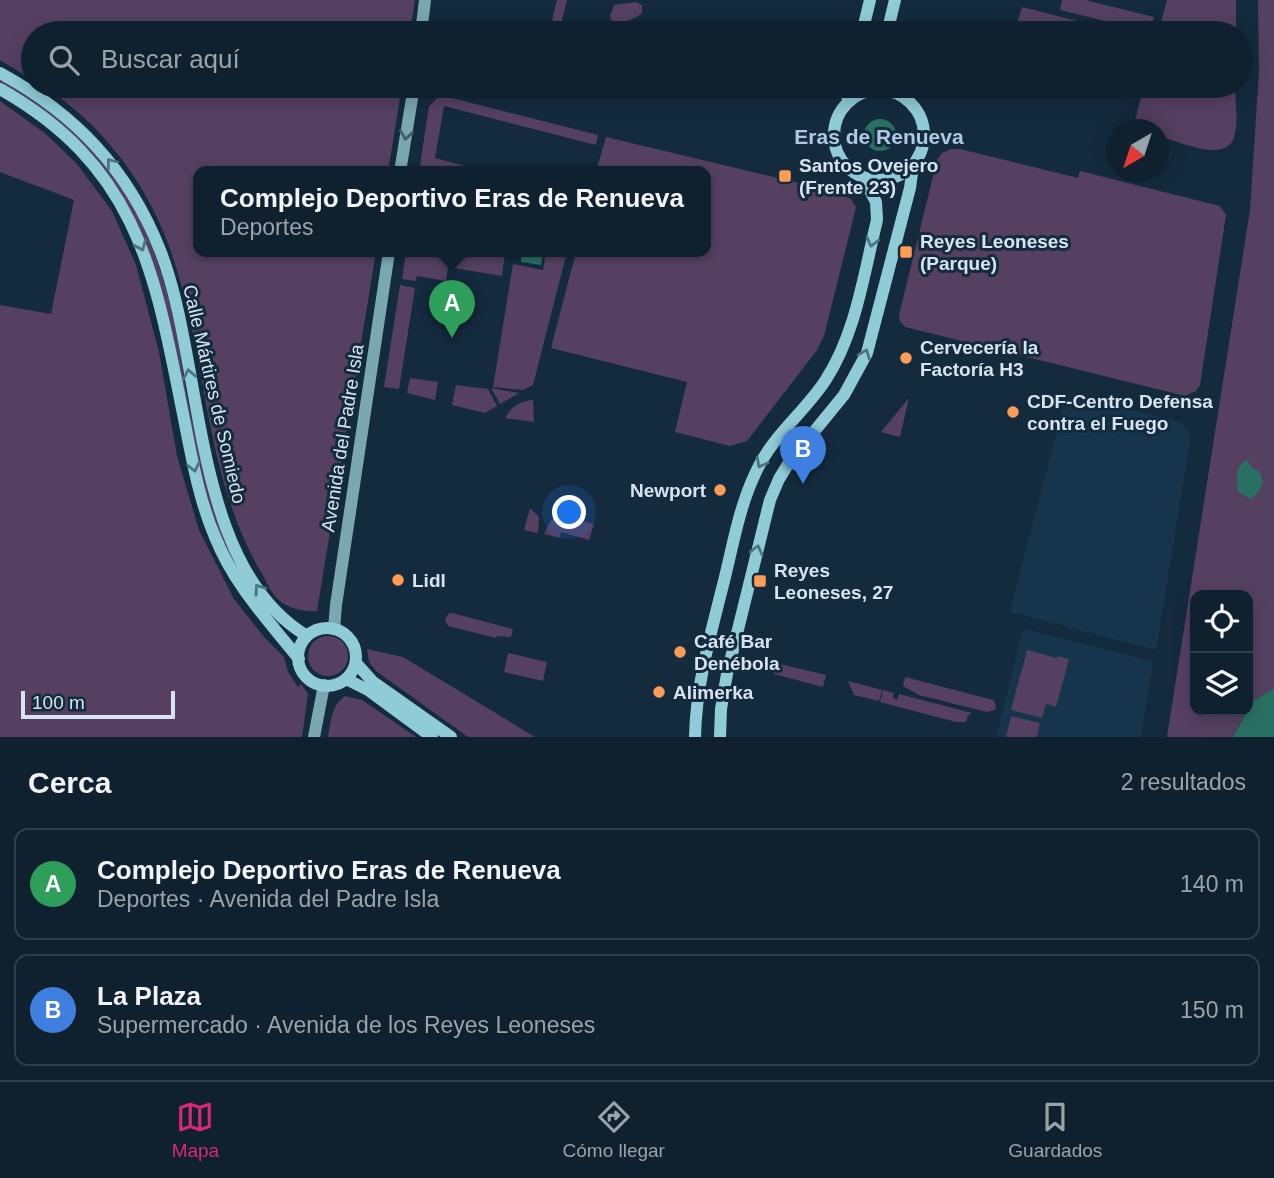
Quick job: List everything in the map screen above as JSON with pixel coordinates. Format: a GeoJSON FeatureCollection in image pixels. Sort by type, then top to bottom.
{"type":"FeatureCollection","features":[{"type":"Feature","properties":{"kind":"main road"},"geometry":{"type":"LineString","coordinates":[[422,21],[425,0]]}},
{"type":"Feature","properties":{"kind":"main road"},"geometry":{"type":"LineString","coordinates":[[865,21],[870,0]]}},
{"type":"Feature","properties":{"kind":"main road"},"geometry":{"type":"LineString","coordinates":[[890,21],[895,0]]}},
{"type":"Feature","properties":{"kind":"main road","name":"Calle Mártires de Somiedo"},"geometry":{"type":"LineString","coordinates":[[0,73],[21,85]]}},
{"type":"Feature","properties":{"kind":"main road","name":"Calle Mártires de Somiedo"},"geometry":{"type":"LineString","coordinates":[[0,89],[45,118],[91,161],[120,201],[132,223],[158,296],[197,479],[215,538],[250,601],[299,659]]}},
{"type":"Feature","properties":{"kind":"main road","name":"Calle Mártires de Somiedo"},"geometry":{"type":"LineString","coordinates":[[42,98],[72,121],[101,150],[135,198],[160,250],[172,289],[205,453],[227,529],[250,576],[264,597],[287,622],[307,636]]}},
{"type":"Feature","properties":{"kind":"main road"},"geometry":{"type":"LineString","coordinates":[[401,166],[412,98]]}},
{"type":"Feature","properties":{"kind":"main road"},"geometry":{"type":"LineString","coordinates":[[848,98],[848,102]]}},
{"type":"Feature","properties":{"kind":"main road"},"geometry":{"type":"LineString","coordinates":[[854,98],[839,114],[834,128],[834,141],[844,164],[863,177],[888,180],[913,166],[924,142],[925,128],[915,106],[906,98]]}},
{"type":"Feature","properties":{"kind":"main road"},"geometry":{"type":"LineString","coordinates":[[720,737],[727,674],[770,500],[790,461],[835,408],[853,382],[867,353],[911,188],[913,166]]}},
{"type":"Feature","properties":{"kind":"main road"},"geometry":{"type":"LineString","coordinates":[[695,737],[695,706],[703,668],[750,485],[771,444],[824,381],[841,352],[850,325],[877,220],[876,202],[863,177]]}},
{"type":"Feature","properties":{"kind":"main road","name":"Avenida del Padre Isla"},"geometry":{"type":"LineString","coordinates":[[334,629],[388,257]]}},
{"type":"Feature","properties":{"kind":"main road"},"geometry":{"type":"LineString","coordinates":[[356,663],[346,679],[324,685],[307,675],[299,659],[299,650],[307,636],[319,629],[334,629],[349,638],[354,645],[356,663],[373,682],[451,737]]}},
{"type":"Feature","properties":{"kind":"main road"},"geometry":{"type":"LineString","coordinates":[[346,679],[368,690],[432,737]]}},
{"type":"Feature","properties":{"kind":"main road"},"geometry":{"type":"LineString","coordinates":[[314,737],[324,685]]}},
{"type":"Feature","properties":{"kind":"shaded area"},"geometry":{"type":"Polygon","coordinates":[[[0,0],[415,0],[412,21],[21,21],[21,73],[0,60],[0,0]]]}},
{"type":"Feature","properties":{"kind":"shaded area"},"geometry":{"type":"Polygon","coordinates":[[[557,0],[567,0],[562,21],[552,21],[557,0]]]}},
{"type":"Feature","properties":{"kind":"shaded area"},"geometry":{"type":"Polygon","coordinates":[[[1062,0],[1085,0],[1154,17],[1153,21],[1105,21],[1060,10],[1062,0]]]}},
{"type":"Feature","properties":{"kind":"shaded area"},"geometry":{"type":"Polygon","coordinates":[[[1167,0],[1236,0],[1236,21],[1161,21],[1167,0]]]}},
{"type":"Feature","properties":{"kind":"shaded area"},"geometry":{"type":"Polygon","coordinates":[[[1258,0],[1274,0],[1274,688],[1253,701],[1253,590],[1190,590],[1250,210],[1259,72],[1258,0]]]}},
{"type":"Feature","properties":{"kind":"shaded area"},"geometry":{"type":"Polygon","coordinates":[[[636,2],[642,5],[642,13],[628,21],[612,21],[610,16],[614,5],[636,2]]]}},
{"type":"Feature","properties":{"kind":"shaded area"},"geometry":{"type":"Polygon","coordinates":[[[1022,7],[1077,21],[1018,21],[1022,7]]]}},
{"type":"Feature","properties":{"kind":"shaded area"},"geometry":{"type":"Polygon","coordinates":[[[0,79],[21,93],[21,96],[0,83],[0,79]]]}},
{"type":"Feature","properties":{"kind":"shaded area"},"geometry":{"type":"Polygon","coordinates":[[[24,98],[28,98],[68,127],[94,153],[136,212],[152,246],[175,326],[191,417],[199,446],[262,604],[280,624],[278,627],[236,568],[213,517],[199,468],[168,316],[155,269],[138,226],[116,185],[87,148],[49,114],[24,98]]]}},
{"type":"Feature","properties":{"kind":"shaded area"},"geometry":{"type":"Polygon","coordinates":[[[60,98],[400,98],[389,166],[193,166],[193,257],[375,257],[317,611],[305,611],[283,603],[272,592],[258,567],[226,490],[181,286],[159,222],[148,199],[119,155],[102,135],[60,98]]]}},
{"type":"Feature","properties":{"kind":"shaded area"},"geometry":{"type":"Polygon","coordinates":[[[437,98],[452,98],[598,135],[596,145],[444,106],[435,158],[465,166],[420,166],[429,106],[437,98]]]}},
{"type":"Feature","properties":{"kind":"shaded area"},"geometry":{"type":"Polygon","coordinates":[[[1141,98],[1235,98],[1236,125],[1230,145],[1212,150],[1169,139],[1169,119],[1135,119],[1141,98]]]}},
{"type":"Feature","properties":{"kind":"shaded area"},"geometry":{"type":"Polygon","coordinates":[[[0,101],[46,134],[77,164],[112,211],[136,265],[159,352],[177,456],[199,530],[234,599],[284,657],[288,672],[298,687],[301,684],[308,694],[302,737],[0,737],[0,305],[51,314],[74,200],[0,172],[0,101]]]}},
{"type":"Feature","properties":{"kind":"shaded area"},"geometry":{"type":"Polygon","coordinates":[[[880,119],[891,124],[896,135],[891,146],[880,151],[869,146],[864,135],[869,124],[880,119]]]}},
{"type":"Feature","properties":{"kind":"shaded area"},"geometry":{"type":"Polygon","coordinates":[[[606,137],[836,192],[851,199],[856,207],[824,336],[817,350],[747,441],[730,446],[675,432],[687,382],[551,348],[575,257],[711,257],[711,166],[598,166],[606,137]]]}},
{"type":"Feature","properties":{"kind":"shaded area"},"geometry":{"type":"Polygon","coordinates":[[[960,149],[1078,178],[1080,171],[1106,178],[1106,182],[1124,182],[1220,206],[1226,215],[1200,385],[1196,391],[1185,396],[905,327],[899,315],[937,160],[942,153],[960,149]]]}},
{"type":"Feature","properties":{"kind":"shaded area"},"geometry":{"type":"Polygon","coordinates":[[[405,257],[449,257],[446,281],[417,276],[415,281],[402,279],[405,257]]]}},
{"type":"Feature","properties":{"kind":"shaded area"},"geometry":{"type":"Polygon","coordinates":[[[455,257],[504,257],[502,276],[454,268],[455,257]]]}},
{"type":"Feature","properties":{"kind":"shaded area"},"geometry":{"type":"Polygon","coordinates":[[[522,257],[542,257],[541,265],[521,262],[522,257]]]}},
{"type":"Feature","properties":{"kind":"shaded area"},"geometry":{"type":"Polygon","coordinates":[[[545,257],[566,257],[533,385],[523,390],[493,387],[513,264],[543,270],[545,257]]]}},
{"type":"Feature","properties":{"kind":"shaded area"},"geometry":{"type":"Polygon","coordinates":[[[400,285],[415,288],[399,389],[384,387],[400,285]]]}},
{"type":"Feature","properties":{"kind":"shaded area"},"geometry":{"type":"Polygon","coordinates":[[[410,378],[438,382],[435,400],[407,393],[410,378]]]}},
{"type":"Feature","properties":{"kind":"shaded area"},"geometry":{"type":"Polygon","coordinates":[[[456,385],[488,389],[497,406],[485,413],[452,405],[456,385]]]}},
{"type":"Feature","properties":{"kind":"shaded area"},"geometry":{"type":"Polygon","coordinates":[[[491,388],[519,393],[500,404],[491,388]]]}},
{"type":"Feature","properties":{"kind":"shaded area"},"geometry":{"type":"Polygon","coordinates":[[[1066,395],[1174,420],[1182,423],[1191,436],[1156,650],[1010,612],[1066,395]]]}},
{"type":"Feature","properties":{"kind":"shaded area"},"geometry":{"type":"Polygon","coordinates":[[[909,398],[900,437],[881,432],[909,398]]]}},
{"type":"Feature","properties":{"kind":"shaded area"},"geometry":{"type":"Polygon","coordinates":[[[533,400],[534,422],[505,418],[517,405],[533,400]]]}},
{"type":"Feature","properties":{"kind":"shaded area"},"geometry":{"type":"Polygon","coordinates":[[[1247,460],[1253,469],[1259,471],[1263,481],[1259,492],[1251,499],[1238,492],[1237,488],[1238,469],[1247,460]]]}},
{"type":"Feature","properties":{"kind":"shaded area"},"geometry":{"type":"Polygon","coordinates":[[[530,508],[539,517],[538,533],[524,530],[530,508]]]}},
{"type":"Feature","properties":{"kind":"shaded area"},"geometry":{"type":"Polygon","coordinates":[[[560,516],[594,524],[589,540],[561,532],[559,538],[544,534],[551,520],[560,516]]]}},
{"type":"Feature","properties":{"kind":"shaded area"},"geometry":{"type":"Polygon","coordinates":[[[1190,591],[1190,716],[1244,716],[1233,737],[1167,737],[1190,591]]]}},
{"type":"Feature","properties":{"kind":"shaded area"},"geometry":{"type":"Polygon","coordinates":[[[448,614],[513,629],[511,637],[496,638],[448,626],[445,620],[448,614]]]}},
{"type":"Feature","properties":{"kind":"shaded area"},"geometry":{"type":"Polygon","coordinates":[[[1023,628],[1153,662],[1141,737],[996,737],[1023,628]]]}},
{"type":"Feature","properties":{"kind":"shaded area"},"geometry":{"type":"Polygon","coordinates":[[[328,636],[342,642],[348,656],[342,670],[328,676],[314,670],[308,656],[314,642],[328,636]]]}},
{"type":"Feature","properties":{"kind":"shaded area"},"geometry":{"type":"Polygon","coordinates":[[[367,649],[403,657],[535,737],[468,737],[376,671],[369,662],[367,649]]]}},
{"type":"Feature","properties":{"kind":"shaded area"},"geometry":{"type":"Polygon","coordinates":[[[1027,650],[1069,659],[1056,707],[1046,704],[1042,718],[1011,710],[1027,650]]]}},
{"type":"Feature","properties":{"kind":"shaded area"},"geometry":{"type":"Polygon","coordinates":[[[508,653],[547,662],[543,681],[504,672],[508,653]]]}},
{"type":"Feature","properties":{"kind":"shaded area"},"geometry":{"type":"Polygon","coordinates":[[[776,663],[826,675],[823,687],[774,674],[776,663]]]}},
{"type":"Feature","properties":{"kind":"shaded area"},"geometry":{"type":"Polygon","coordinates":[[[905,677],[993,700],[995,710],[987,712],[919,695],[903,686],[905,677]]]}},
{"type":"Feature","properties":{"kind":"shaded area"},"geometry":{"type":"Polygon","coordinates":[[[848,681],[882,690],[879,701],[854,695],[848,681]]]}},
{"type":"Feature","properties":{"kind":"shaded area"},"geometry":{"type":"Polygon","coordinates":[[[1274,688],[1274,737],[1233,737],[1244,716],[1253,716],[1253,701],[1274,688]]]}},
{"type":"Feature","properties":{"kind":"shaded area"},"geometry":{"type":"Polygon","coordinates":[[[883,690],[894,693],[893,698],[897,700],[899,694],[972,713],[966,722],[956,722],[880,702],[883,690]]]}},
{"type":"Feature","properties":{"kind":"shaded area"},"geometry":{"type":"Polygon","coordinates":[[[345,696],[362,700],[416,737],[328,737],[334,709],[345,696]]]}},
{"type":"Feature","properties":{"kind":"shaded area"},"geometry":{"type":"Polygon","coordinates":[[[1011,716],[1040,723],[1037,737],[1006,737],[1011,716]]]}},
{"type":"Feature","properties":{"kind":"place","name":"Santos Ovejero (Frente 23)"},"geometry":{"type":"Point","coordinates":[785,176]}},
{"type":"Feature","properties":{"kind":"place","name":"Reyes Leoneses (Parque)"},"geometry":{"type":"Point","coordinates":[906,252]}},
{"type":"Feature","properties":{"kind":"place","name":"Complejo Deportivo Eras de Renueva"},"geometry":{"type":"Point","coordinates":[452,338]}},
{"type":"Feature","properties":{"kind":"place","name":"Cervecería la Factoría H3"},"geometry":{"type":"Point","coordinates":[906,358]}},
{"type":"Feature","properties":{"kind":"place","name":"CDF-Centro Defensa contra el Fuego"},"geometry":{"type":"Point","coordinates":[1013,412]}},
{"type":"Feature","properties":{"kind":"place","name":"La Plaza"},"geometry":{"type":"Point","coordinates":[803,484]}},
{"type":"Feature","properties":{"kind":"place","name":"Newport"},"geometry":{"type":"Point","coordinates":[720,490]}},
{"type":"Feature","properties":{"kind":"place","name":"Lidl"},"geometry":{"type":"Point","coordinates":[398,580]}},
{"type":"Feature","properties":{"kind":"place","name":"Reyes Leoneses, 27"},"geometry":{"type":"Point","coordinates":[760,581]}},
{"type":"Feature","properties":{"kind":"place","name":"Café Bar Denébola"},"geometry":{"type":"Point","coordinates":[680,652]}},
{"type":"Feature","properties":{"kind":"place","name":"Alimerka"},"geometry":{"type":"Point","coordinates":[659,692]}},
{"type":"Feature","properties":{"kind":"district","name":"Eras de Renueva"},"geometry":{"type":"Point","coordinates":[879,137]}}]}
